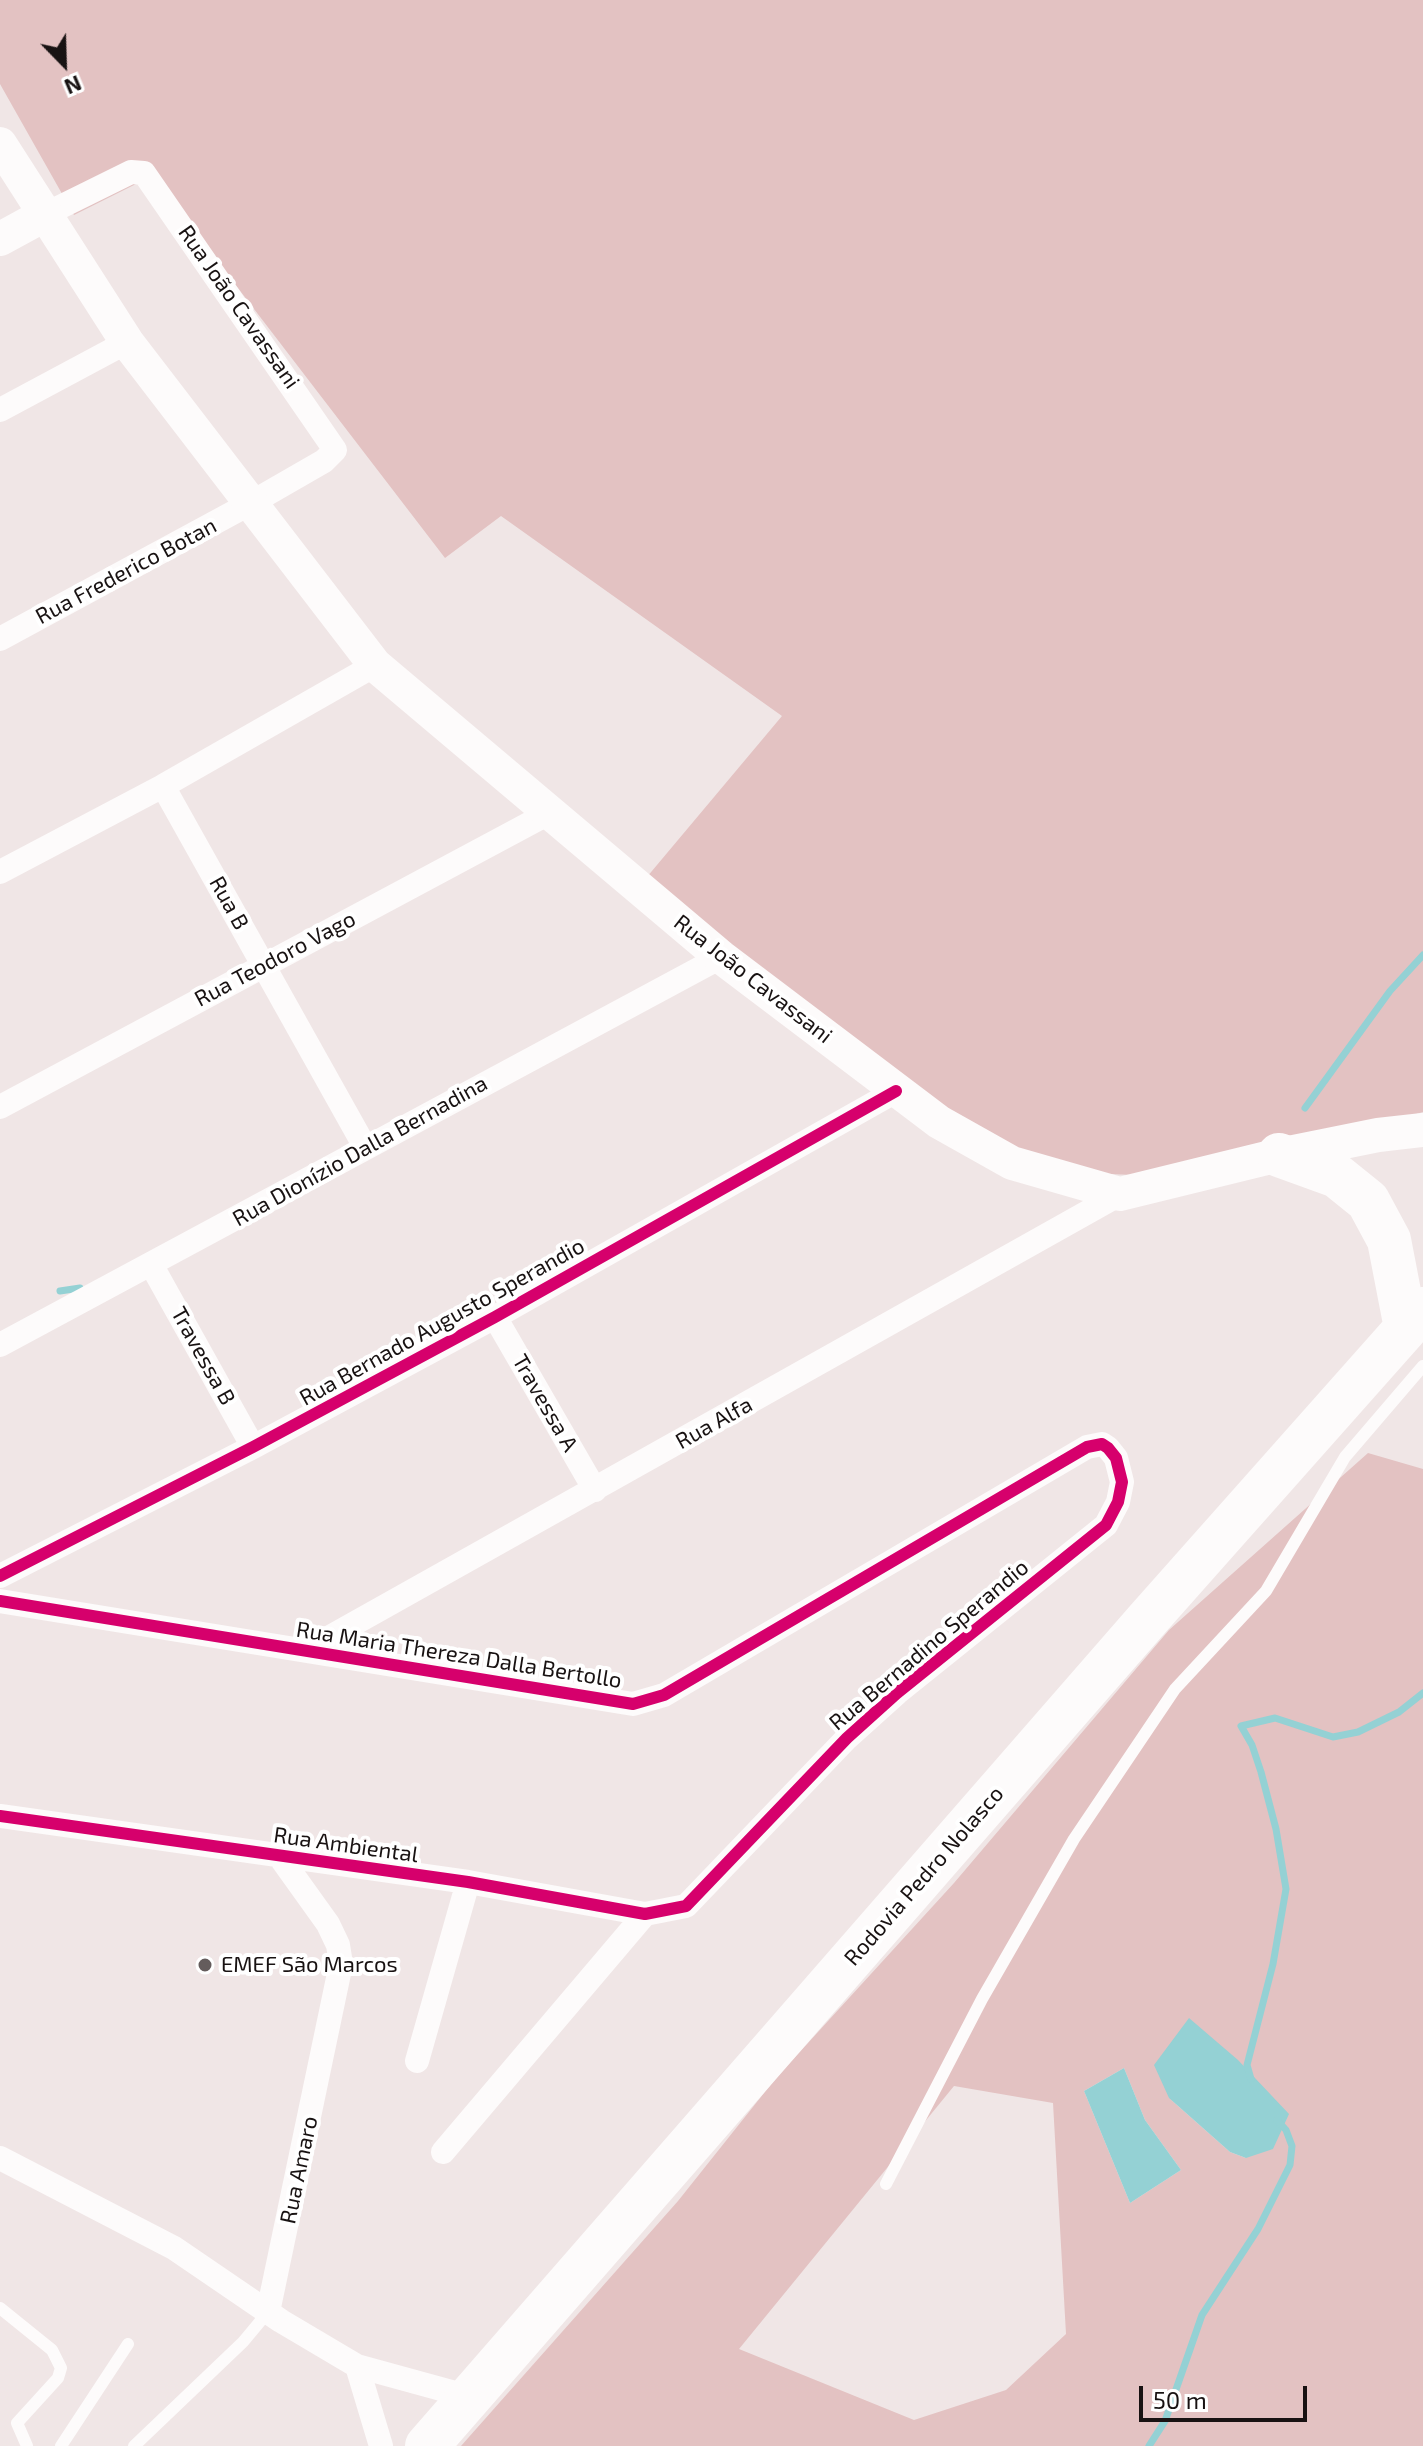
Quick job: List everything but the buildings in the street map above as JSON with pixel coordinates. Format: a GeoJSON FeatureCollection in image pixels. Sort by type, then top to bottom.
{"type":"FeatureCollection","features":[{"type":"Feature","properties":{"kind":"highway"},"geometry":{"type":"LineString","coordinates":[[1279,1155],[1337,1176],[1368,1201],[1389,1240],[1417,1334]]}},
{"type":"Feature","properties":{"kind":"highway","name":"Rodovia Pedro Nolasco"},"geometry":{"type":"LineString","coordinates":[[427,2446],[1147,1620],[1417,1334]]}},
{"type":"Feature","properties":{"kind":"main road","name":"Rua João Cavassani"},"geometry":{"type":"LineString","coordinates":[[0,144],[127,342],[375,665],[721,957],[939,1122],[1012,1163],[1120,1194],[1279,1155],[1378,1135]]}},
{"type":"Feature","properties":{"kind":"main road"},"geometry":{"type":"LineString","coordinates":[[0,239],[46,214]]}},
{"type":"Feature","properties":{"kind":"main road"},"geometry":{"type":"LineString","coordinates":[[1378,1135],[1423,1118]]}},
{"type":"Feature","properties":{"kind":"main road"},"geometry":{"type":"LineString","coordinates":[[1378,1135],[1423,1130]]}},
{"type":"Feature","properties":{"kind":"street","name":"Rua João Cavassani"},"geometry":{"type":"LineString","coordinates":[[46,214],[136,170],[144,173],[335,444],[333,455],[251,503]]}},
{"type":"Feature","properties":{"kind":"street"},"geometry":{"type":"LineString","coordinates":[[0,410],[127,342]]}},
{"type":"Feature","properties":{"kind":"street","name":"Rua Frederico Botan"},"geometry":{"type":"LineString","coordinates":[[0,639],[251,503]]}},
{"type":"Feature","properties":{"kind":"street"},"geometry":{"type":"LineString","coordinates":[[0,872],[163,786],[375,665]]}},
{"type":"Feature","properties":{"kind":"street","name":"Rua B"},"geometry":{"type":"LineString","coordinates":[[163,786],[365,1147]]}},
{"type":"Feature","properties":{"kind":"street","name":"Rua Teodoro Vago"},"geometry":{"type":"LineString","coordinates":[[0,1107],[551,812]]}},
{"type":"Feature","properties":{"kind":"street","name":"Rua Dionízio Dalla Bernadina"},"geometry":{"type":"LineString","coordinates":[[0,1345],[152,1266],[365,1147],[721,957]]}},
{"type":"Feature","properties":{"kind":"street","name":"Rua Bernado Augusto Sperandio"},"geometry":{"type":"LineString","coordinates":[[0,1576],[253,1447],[495,1317],[896,1091]]}},
{"type":"Feature","properties":{"kind":"street","name":"Rua Alfa"},"geometry":{"type":"LineString","coordinates":[[307,1650],[1120,1194]]}},
{"type":"Feature","properties":{"kind":"street","name":"Travessa B"},"geometry":{"type":"LineString","coordinates":[[152,1266],[253,1447]]}},
{"type":"Feature","properties":{"kind":"street","name":"Travessa A"},"geometry":{"type":"LineString","coordinates":[[495,1317],[595,1490]]}},
{"type":"Feature","properties":{"kind":"street","name":"Rua Maria Thereza Dalla Bertollo"},"geometry":{"type":"LineString","coordinates":[[0,1601],[633,1704],[664,1695],[1087,1447],[1102,1444],[1116,1458],[1121,1491],[1106,1525]]}},
{"type":"Feature","properties":{"kind":"street","name":"Rua Bernadino Sperandio"},"geometry":{"type":"LineString","coordinates":[[686,1906],[847,1738],[897,1693],[1106,1525]]}},
{"type":"Feature","properties":{"kind":"street","name":"Rua Ambiental"},"geometry":{"type":"LineString","coordinates":[[0,1816],[468,1882],[645,1914],[686,1906]]}},
{"type":"Feature","properties":{"kind":"street","name":"Rua Amaro"},"geometry":{"type":"LineString","coordinates":[[268,2312],[341,1964],[338,1945],[328,1924],[280,1857]]}},
{"type":"Feature","properties":{"kind":"street"},"geometry":{"type":"LineString","coordinates":[[417,2061],[468,1882]]}},
{"type":"Feature","properties":{"kind":"street"},"geometry":{"type":"LineString","coordinates":[[443,2152],[645,1914]]}},
{"type":"Feature","properties":{"kind":"street"},"geometry":{"type":"LineString","coordinates":[[0,2158],[174,2248],[268,2312],[357,2366],[470,2397]]}},
{"type":"Feature","properties":{"kind":"street"},"geometry":{"type":"LineString","coordinates":[[357,2366],[381,2446]]}},
{"type":"Feature","properties":{"kind":"lane"},"geometry":{"type":"LineString","coordinates":[[886,2184],[975,2012],[1074,1839],[1175,1689],[1266,1591],[1417,1334]]}},
{"type":"Feature","properties":{"kind":"lane"},"geometry":{"type":"LineString","coordinates":[[0,2308],[52,2350],[61,2368],[58,2378],[17,2423],[27,2446]]}},
{"type":"Feature","properties":{"kind":"lane","name":"Rua Amaro"},"geometry":{"type":"LineString","coordinates":[[134,2446],[243,2342],[268,2312]]}},
{"type":"Feature","properties":{"kind":"lane"},"geometry":{"type":"LineString","coordinates":[[61,2446],[128,2344]]}},
{"type":"Feature","properties":{"kind":"shaded area"},"geometry":{"type":"Polygon","coordinates":[[[0,0],[1423,0],[1423,1112],[1352,1133],[1156,1176],[1064,1172],[997,1151],[636,890],[782,716],[501,516],[445,558],[152,176],[74,215],[0,84],[0,0]]]}},
{"type":"Feature","properties":{"kind":"shaded area"},"geometry":{"type":"Polygon","coordinates":[[[1368,1453],[1423,1469],[1423,2446],[461,2446],[678,2201],[776,2078],[954,1883],[1169,1630],[1368,1453]],[[1124,2068],[1084,2091],[1130,2203],[1181,2170],[1145,2120],[1124,2068]],[[954,2086],[739,2349],[914,2420],[1006,2390],[1066,2334],[1053,2103],[954,2086]],[[1169,2098],[1230,2152],[1246,2158],[1169,2098]]]}},
{"type":"Feature","properties":{"kind":"water"},"geometry":{"type":"Polygon","coordinates":[[[1189,2018],[1238,2060],[1289,2114],[1273,2149],[1246,2158],[1230,2152],[1169,2098],[1154,2065],[1189,2018]]]}},
{"type":"Feature","properties":{"kind":"water"},"geometry":{"type":"Polygon","coordinates":[[[1124,2068],[1145,2120],[1181,2170],[1130,2203],[1084,2091],[1124,2068]]]}},
{"type":"Feature","properties":{"kind":"waterway"},"geometry":{"type":"LineString","coordinates":[[1305,1108],[1390,991],[1423,955]]}},
{"type":"Feature","properties":{"kind":"waterway"},"geometry":{"type":"LineString","coordinates":[[60,1291],[80,1288]]}},
{"type":"Feature","properties":{"kind":"waterway"},"geometry":{"type":"LineString","coordinates":[[1251,2079],[1247,2065],[1273,1964],[1286,1889],[1276,1829],[1261,1772],[1252,1745],[1241,1726],[1275,1718],[1333,1737],[1358,1732],[1399,1712],[1423,1693]]}},
{"type":"Feature","properties":{"kind":"waterway"},"geometry":{"type":"LineString","coordinates":[[1149,2446],[1165,2421],[1202,2315],[1258,2229],[1290,2165],[1292,2146],[1286,2130],[1277,2120]]}},
{"type":"Feature","properties":{"kind":"cycle path"},"geometry":{"type":"LineString","coordinates":[[0,1576],[253,1447],[495,1317],[896,1091]]}},
{"type":"Feature","properties":{"kind":"cycle path"},"geometry":{"type":"LineString","coordinates":[[0,1601],[633,1704],[664,1695],[1087,1447],[1102,1444],[1108,1448],[1116,1458],[1122,1482],[1118,1502],[1106,1525],[897,1693],[847,1738],[686,1906],[645,1914],[468,1882],[0,1816]]}},
{"type":"Feature","properties":{"kind":"place","name":"EMEF São Marcos"},"geometry":{"type":"Point","coordinates":[205,1965]}}]}
